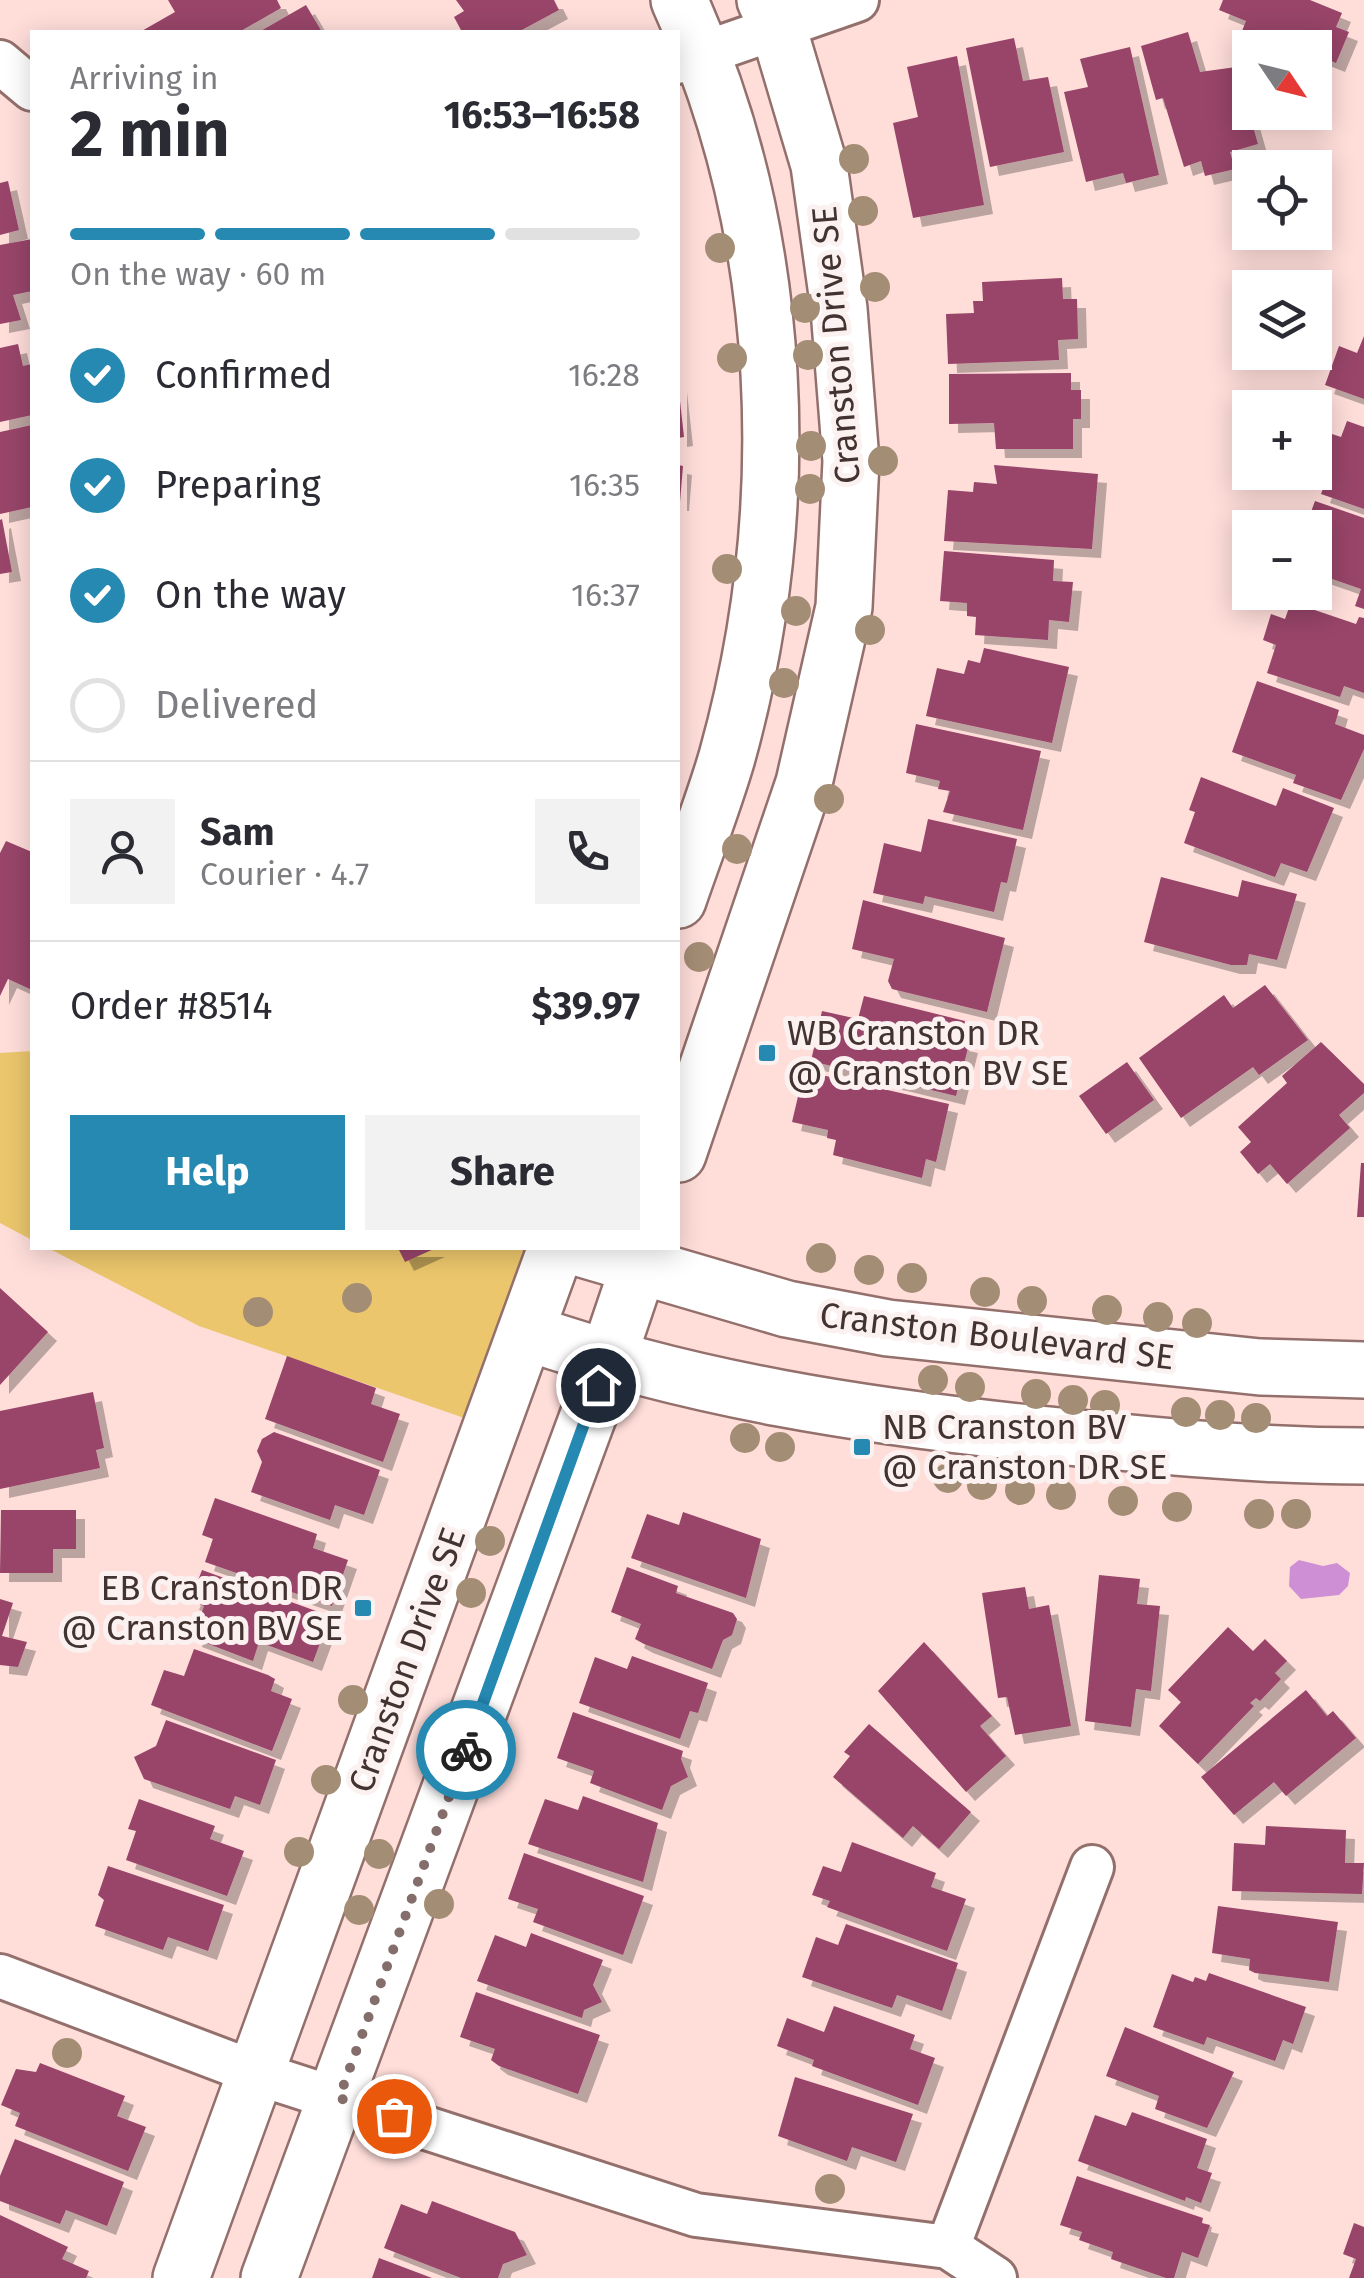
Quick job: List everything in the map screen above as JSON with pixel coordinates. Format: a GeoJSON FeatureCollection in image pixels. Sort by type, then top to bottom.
{"type":"FeatureCollection","features":[{"type":"Feature","properties":{"kind":"street","name":"Cranston Drive SE"},"geometry":{"type":"LineString","coordinates":[[679,0],[690,58],[745,189],[765,296],[770,455],[761,592],[727,756],[680,894]]}},
{"type":"Feature","properties":{"kind":"street"},"geometry":{"type":"LineString","coordinates":[[690,58],[771,13],[857,0]]}},
{"type":"Feature","properties":{"kind":"street","name":"Cranston Drive SE"},"geometry":{"type":"LineString","coordinates":[[680,1148],[804,782],[844,606],[851,461],[839,309],[819,165],[771,13]]}},
{"type":"Feature","properties":{"kind":"street"},"geometry":{"type":"LineString","coordinates":[[0,62],[30,87]]}},
{"type":"Feature","properties":{"kind":"street","name":"Cranston Drive SE"},"geometry":{"type":"LineString","coordinates":[[181,2278],[555,1250]]}},
{"type":"Feature","properties":{"kind":"street","name":"Cranston Boulevard SE"},"geometry":{"type":"LineString","coordinates":[[593,1250],[642,1257],[787,1308],[888,1328],[1260,1367],[1364,1370]]}},
{"type":"Feature","properties":{"kind":"street"},"geometry":{"type":"LineString","coordinates":[[269,2278],[339,2098],[642,1257]]}},
{"type":"Feature","properties":{"kind":"street"},"geometry":{"type":"LineString","coordinates":[[526,1332],[606,1360],[756,1397],[874,1417],[1250,1456],[1364,1456]]}},
{"type":"Feature","properties":{"kind":"street"},"geometry":{"type":"LineString","coordinates":[[948,2247],[1092,1867]]}},
{"type":"Feature","properties":{"kind":"street"},"geometry":{"type":"LineString","coordinates":[[0,1976],[256,2073],[696,2216],[948,2247],[995,2278]]}},
{"type":"Feature","properties":{"kind":"shaded area"},"geometry":{"type":"Polygon","coordinates":[[[30,1051],[30,1239],[0,1223],[0,1053],[30,1051]]]}},
{"type":"Feature","properties":{"kind":"shaded area"},"geometry":{"type":"Polygon","coordinates":[[[52,1250],[529,1250],[467,1419],[199,1326],[52,1250]]]}},
{"type":"Feature","properties":{"kind":"shaded area"},"geometry":{"type":"Polygon","coordinates":[[[1299,1560],[1323,1566],[1337,1563],[1350,1573],[1348,1586],[1339,1595],[1301,1599],[1289,1586],[1290,1567],[1299,1560]]]}},
{"type":"Feature","properties":{"kind":"building"},"geometry":{"type":"Polygon","coordinates":[[[168,0],[277,0],[281,8],[242,30],[144,30],[175,12],[168,0]]]}},
{"type":"Feature","properties":{"kind":"building"},"geometry":{"type":"Polygon","coordinates":[[[456,0],[554,0],[559,10],[522,30],[461,30],[454,17],[464,11],[456,0]]]}},
{"type":"Feature","properties":{"kind":"building"},"geometry":{"type":"Polygon","coordinates":[[[1223,0],[1310,0],[1342,13],[1336,27],[1349,32],[1336,63],[1332,61],[1332,30],[1242,30],[1246,21],[1219,10],[1223,0]]]}},
{"type":"Feature","properties":{"kind":"building"},"geometry":{"type":"Polygon","coordinates":[[[306,5],[321,30],[262,30],[306,5]]]}},
{"type":"Feature","properties":{"kind":"building"},"geometry":{"type":"Polygon","coordinates":[[[1188,32],[1200,72],[1232,68],[1232,130],[1254,130],[1258,144],[1232,150],[1232,170],[1205,176],[1201,161],[1184,167],[1163,98],[1156,100],[1141,46],[1188,32]]]}},
{"type":"Feature","properties":{"kind":"building"},"geometry":{"type":"Polygon","coordinates":[[[1014,38],[1023,81],[1048,77],[1064,152],[990,167],[966,48],[1014,38]]]}},
{"type":"Feature","properties":{"kind":"building"},"geometry":{"type":"Polygon","coordinates":[[[1130,47],[1159,175],[1126,183],[1123,173],[1086,182],[1064,92],[1088,87],[1080,59],[1130,47]]]}},
{"type":"Feature","properties":{"kind":"building"},"geometry":{"type":"Polygon","coordinates":[[[957,56],[984,205],[913,218],[893,123],[918,117],[907,67],[957,56]]]}},
{"type":"Feature","properties":{"kind":"building"},"geometry":{"type":"Polygon","coordinates":[[[8,181],[19,230],[0,235],[0,183],[8,181]]]}},
{"type":"Feature","properties":{"kind":"building"},"geometry":{"type":"Polygon","coordinates":[[[30,239],[30,291],[13,295],[21,320],[0,324],[0,245],[30,239]]]}},
{"type":"Feature","properties":{"kind":"building"},"geometry":{"type":"Polygon","coordinates":[[[1062,278],[1063,299],[1077,299],[1078,339],[1058,340],[1059,360],[948,364],[946,314],[974,313],[973,301],[983,301],[982,282],[1062,278]]]}},
{"type":"Feature","properties":{"kind":"building"},"geometry":{"type":"Polygon","coordinates":[[[1364,336],[1364,399],[1325,385],[1339,346],[1357,353],[1364,336]]]}},
{"type":"Feature","properties":{"kind":"building"},"geometry":{"type":"Polygon","coordinates":[[[18,344],[23,366],[30,364],[30,415],[0,422],[0,348],[18,344]]]}},
{"type":"Feature","properties":{"kind":"building"},"geometry":{"type":"Polygon","coordinates":[[[1071,373],[1071,390],[1081,390],[1081,419],[1073,419],[1073,449],[996,449],[994,423],[949,424],[949,374],[1071,373]]]}},
{"type":"Feature","properties":{"kind":"building"},"geometry":{"type":"Polygon","coordinates":[[[680,401],[684,437],[680,438],[680,401]]]}},
{"type":"Feature","properties":{"kind":"building"},"geometry":{"type":"Polygon","coordinates":[[[1347,421],[1364,427],[1364,509],[1321,494],[1322,490],[1332,490],[1332,434],[1341,437],[1347,421]]]}},
{"type":"Feature","properties":{"kind":"building"},"geometry":{"type":"Polygon","coordinates":[[[30,425],[30,507],[0,514],[0,432],[30,425]]]}},
{"type":"Feature","properties":{"kind":"building"},"geometry":{"type":"Polygon","coordinates":[[[994,465],[1098,474],[1092,549],[944,541],[948,490],[973,492],[974,482],[997,484],[994,465]]]}},
{"type":"Feature","properties":{"kind":"building"},"geometry":{"type":"Polygon","coordinates":[[[1315,501],[1364,518],[1364,609],[1355,606],[1361,589],[1332,579],[1332,510],[1312,510],[1315,501]]]}},
{"type":"Feature","properties":{"kind":"building"},"geometry":{"type":"Polygon","coordinates":[[[0,520],[12,572],[0,574],[0,520]]]}},
{"type":"Feature","properties":{"kind":"building"},"geometry":{"type":"Polygon","coordinates":[[[944,551],[1054,560],[1053,581],[1073,582],[1069,622],[1049,620],[1048,640],[975,635],[976,617],[967,616],[967,603],[940,601],[944,551]]]}},
{"type":"Feature","properties":{"kind":"building"},"geometry":{"type":"Polygon","coordinates":[[[1288,610],[1315,610],[1356,624],[1359,617],[1364,618],[1364,693],[1344,686],[1340,697],[1267,673],[1276,645],[1263,640],[1271,614],[1285,619],[1288,610]]]}},
{"type":"Feature","properties":{"kind":"building"},"geometry":{"type":"Polygon","coordinates":[[[984,648],[1069,667],[1052,743],[926,716],[937,668],[964,674],[968,660],[980,663],[984,648]]]}},
{"type":"Feature","properties":{"kind":"building"},"geometry":{"type":"Polygon","coordinates":[[[1257,681],[1339,710],[1335,724],[1364,735],[1364,749],[1341,800],[1293,783],[1296,775],[1232,752],[1257,681]]]}},
{"type":"Feature","properties":{"kind":"building"},"geometry":{"type":"Polygon","coordinates":[[[916,724],[1041,751],[1023,830],[943,812],[950,791],[938,789],[940,781],[906,773],[916,724]]]}},
{"type":"Feature","properties":{"kind":"building"},"geometry":{"type":"Polygon","coordinates":[[[1201,777],[1276,806],[1283,788],[1334,808],[1307,872],[1281,863],[1275,877],[1184,843],[1195,812],[1189,810],[1201,777]]]}},
{"type":"Feature","properties":{"kind":"building"},"geometry":{"type":"Polygon","coordinates":[[[928,819],[1017,839],[1007,883],[1001,882],[994,912],[925,896],[923,904],[873,893],[884,843],[921,852],[928,819]]]}},
{"type":"Feature","properties":{"kind":"building"},"geometry":{"type":"Polygon","coordinates":[[[6,841],[30,851],[30,989],[8,979],[0,996],[0,853],[6,841]]]}},
{"type":"Feature","properties":{"kind":"building"},"geometry":{"type":"Polygon","coordinates":[[[1161,877],[1238,897],[1242,880],[1297,894],[1277,960],[1249,954],[1247,965],[1231,965],[1144,942],[1161,877]]]}},
{"type":"Feature","properties":{"kind":"building"},"geometry":{"type":"Polygon","coordinates":[[[863,900],[1005,938],[987,1012],[892,989],[888,981],[894,959],[852,949],[863,900]]]}},
{"type":"Feature","properties":{"kind":"building"},"geometry":{"type":"Polygon","coordinates":[[[1265,985],[1308,1040],[1259,1075],[1253,1067],[1181,1118],[1139,1058],[1224,995],[1233,1008],[1265,985]]]}},
{"type":"Feature","properties":{"kind":"building"},"geometry":{"type":"Polygon","coordinates":[[[864,996],[965,1021],[960,1042],[969,1044],[956,1096],[811,1061],[822,1011],[858,1019],[864,996]]]}},
{"type":"Feature","properties":{"kind":"building"},"geometry":{"type":"Polygon","coordinates":[[[1321,1042],[1364,1084],[1364,1093],[1339,1115],[1350,1128],[1287,1184],[1270,1164],[1258,1174],[1240,1152],[1251,1142],[1238,1127],[1287,1083],[1282,1076],[1321,1042]]]}},
{"type":"Feature","properties":{"kind":"building"},"geometry":{"type":"Polygon","coordinates":[[[1127,1062],[1154,1100],[1106,1134],[1079,1096],[1127,1062]]]}},
{"type":"Feature","properties":{"kind":"building"},"geometry":{"type":"Polygon","coordinates":[[[804,1071],[949,1104],[936,1162],[926,1159],[922,1178],[833,1155],[836,1140],[827,1138],[828,1130],[792,1122],[804,1071]]]}},
{"type":"Feature","properties":{"kind":"building"},"geometry":{"type":"Polygon","coordinates":[[[1361,1163],[1364,1217],[1357,1217],[1361,1163]]]}},
{"type":"Feature","properties":{"kind":"building"},"geometry":{"type":"Polygon","coordinates":[[[399,1250],[432,1250],[405,1262],[399,1250]]]}},
{"type":"Feature","properties":{"kind":"building"},"geometry":{"type":"Polygon","coordinates":[[[0,1288],[48,1332],[0,1385],[0,1288]]]}},
{"type":"Feature","properties":{"kind":"building"},"geometry":{"type":"Polygon","coordinates":[[[287,1356],[376,1388],[371,1404],[400,1414],[383,1462],[265,1419],[287,1356]]]}},
{"type":"Feature","properties":{"kind":"building"},"geometry":{"type":"Polygon","coordinates":[[[93,1392],[104,1448],[96,1450],[100,1468],[0,1489],[0,1411],[93,1392]]]}},
{"type":"Feature","properties":{"kind":"building"},"geometry":{"type":"Polygon","coordinates":[[[274,1432],[380,1470],[364,1515],[335,1505],[330,1520],[251,1492],[262,1462],[257,1451],[262,1439],[274,1432]]]}},
{"type":"Feature","properties":{"kind":"building"},"geometry":{"type":"Polygon","coordinates":[[[215,1498],[317,1534],[313,1548],[348,1560],[332,1606],[205,1562],[213,1539],[202,1535],[215,1498]]]}},
{"type":"Feature","properties":{"kind":"building"},"geometry":{"type":"Polygon","coordinates":[[[1,1510],[76,1510],[76,1549],[53,1549],[53,1573],[0,1573],[1,1510]]]}},
{"type":"Feature","properties":{"kind":"building"},"geometry":{"type":"Polygon","coordinates":[[[683,1512],[761,1539],[746,1598],[631,1558],[647,1514],[679,1525],[683,1512]]]}},
{"type":"Feature","properties":{"kind":"building"},"geometry":{"type":"Polygon","coordinates":[[[627,1567],[678,1586],[676,1593],[733,1613],[737,1619],[732,1635],[723,1640],[712,1669],[635,1639],[641,1624],[611,1612],[627,1567]]]}},
{"type":"Feature","properties":{"kind":"building"},"geometry":{"type":"Polygon","coordinates":[[[202,1570],[330,1616],[313,1662],[259,1642],[253,1661],[193,1638],[204,1606],[190,1601],[202,1570]]]}},
{"type":"Feature","properties":{"kind":"building"},"geometry":{"type":"Polygon","coordinates":[[[1099,1575],[1140,1579],[1137,1604],[1160,1606],[1151,1691],[1136,1689],[1131,1727],[1085,1721],[1099,1575]]]}},
{"type":"Feature","properties":{"kind":"building"},"geometry":{"type":"Polygon","coordinates":[[[1025,1587],[1029,1609],[1049,1605],[1071,1726],[1015,1735],[1007,1697],[998,1698],[982,1593],[1025,1587]]]}},
{"type":"Feature","properties":{"kind":"building"},"geometry":{"type":"Polygon","coordinates":[[[0,1599],[13,1603],[2,1636],[27,1642],[18,1667],[0,1665],[0,1599]]]}},
{"type":"Feature","properties":{"kind":"building"},"geometry":{"type":"Polygon","coordinates":[[[1228,1627],[1253,1651],[1265,1639],[1287,1661],[1275,1673],[1281,1679],[1260,1701],[1256,1698],[1250,1703],[1254,1706],[1198,1764],[1159,1726],[1181,1702],[1168,1690],[1228,1627]]]}},
{"type":"Feature","properties":{"kind":"building"},"geometry":{"type":"Polygon","coordinates":[[[924,1642],[992,1716],[980,1726],[1006,1756],[966,1792],[878,1691],[924,1642]]]}},
{"type":"Feature","properties":{"kind":"building"},"geometry":{"type":"Polygon","coordinates":[[[194,1649],[268,1675],[275,1679],[271,1691],[292,1699],[272,1751],[151,1705],[164,1670],[184,1676],[194,1649]]]}},
{"type":"Feature","properties":{"kind":"building"},"geometry":{"type":"Polygon","coordinates":[[[632,1656],[708,1683],[698,1713],[690,1711],[680,1739],[579,1703],[595,1657],[627,1669],[632,1656]]]}},
{"type":"Feature","properties":{"kind":"building"},"geometry":{"type":"Polygon","coordinates":[[[1306,1690],[1327,1716],[1333,1711],[1356,1738],[1286,1796],[1274,1782],[1234,1815],[1201,1777],[1306,1690]]]}},
{"type":"Feature","properties":{"kind":"building"},"geometry":{"type":"Polygon","coordinates":[[[573,1712],[683,1751],[681,1759],[688,1777],[671,1786],[662,1810],[590,1783],[594,1771],[557,1758],[573,1712]]]}},
{"type":"Feature","properties":{"kind":"building"},"geometry":{"type":"Polygon","coordinates":[[[166,1720],[276,1760],[260,1805],[235,1796],[230,1809],[144,1779],[134,1757],[156,1746],[166,1720]]]}},
{"type":"Feature","properties":{"kind":"building"},"geometry":{"type":"Polygon","coordinates":[[[869,1724],[971,1812],[939,1849],[913,1826],[903,1838],[833,1777],[850,1756],[844,1752],[869,1724]]]}},
{"type":"Feature","properties":{"kind":"building"},"geometry":{"type":"Polygon","coordinates":[[[583,1796],[658,1823],[643,1882],[528,1844],[545,1799],[578,1810],[583,1796]]]}},
{"type":"Feature","properties":{"kind":"building"},"geometry":{"type":"Polygon","coordinates":[[[139,1799],[215,1826],[210,1839],[244,1851],[227,1896],[126,1860],[136,1831],[128,1829],[139,1799]]]}},
{"type":"Feature","properties":{"kind":"building"},"geometry":{"type":"Polygon","coordinates":[[[1266,1826],[1346,1830],[1345,1863],[1364,1863],[1362,1894],[1232,1891],[1234,1843],[1265,1845],[1266,1826]]]}},
{"type":"Feature","properties":{"kind":"building"},"geometry":{"type":"Polygon","coordinates":[[[852,1842],[936,1873],[931,1887],[966,1899],[947,1951],[827,1907],[830,1901],[812,1895],[823,1866],[841,1872],[852,1842]]]}},
{"type":"Feature","properties":{"kind":"building"},"geometry":{"type":"Polygon","coordinates":[[[524,1853],[644,1896],[623,1955],[533,1922],[538,1909],[508,1899],[524,1853]]]}},
{"type":"Feature","properties":{"kind":"building"},"geometry":{"type":"Polygon","coordinates":[[[108,1866],[224,1905],[208,1951],[168,1937],[163,1950],[95,1926],[104,1900],[98,1895],[108,1866]]]}},
{"type":"Feature","properties":{"kind":"building"},"geometry":{"type":"Polygon","coordinates":[[[1218,1906],[1338,1922],[1329,1982],[1255,1973],[1249,1970],[1250,1959],[1212,1953],[1218,1906]]]}},
{"type":"Feature","properties":{"kind":"building"},"geometry":{"type":"Polygon","coordinates":[[[846,1924],[958,1963],[942,2011],[897,1995],[892,2008],[802,1977],[816,1937],[838,1945],[846,1924]]]}},
{"type":"Feature","properties":{"kind":"building"},"geometry":{"type":"Polygon","coordinates":[[[531,1933],[603,1960],[593,1985],[602,2002],[584,2010],[582,2018],[477,1981],[495,1935],[526,1947],[531,1933]]]}},
{"type":"Feature","properties":{"kind":"building"},"geometry":{"type":"Polygon","coordinates":[[[1209,1973],[1306,2007],[1293,2044],[1283,2040],[1275,2061],[1207,2037],[1204,2045],[1153,2027],[1172,1974],[1193,1982],[1195,1977],[1206,1981],[1209,1973]]]}},
{"type":"Feature","properties":{"kind":"building"},"geometry":{"type":"Polygon","coordinates":[[[476,1992],[600,2035],[578,2094],[499,2066],[491,2060],[495,2049],[460,2037],[476,1992]]]}},
{"type":"Feature","properties":{"kind":"building"},"geometry":{"type":"Polygon","coordinates":[[[834,2006],[915,2035],[910,2049],[935,2058],[918,2105],[812,2066],[814,2060],[777,2046],[787,2018],[824,2032],[834,2006]]]}},
{"type":"Feature","properties":{"kind":"building"},"geometry":{"type":"Polygon","coordinates":[[[1125,2027],[1234,2072],[1207,2128],[1155,2109],[1159,2096],[1106,2076],[1125,2027]]]}},
{"type":"Feature","properties":{"kind":"building"},"geometry":{"type":"Polygon","coordinates":[[[40,2063],[125,2096],[117,2116],[146,2127],[128,2171],[15,2126],[20,2113],[1,2105],[16,2069],[36,2072],[40,2063]]]}},
{"type":"Feature","properties":{"kind":"building"},"geometry":{"type":"Polygon","coordinates":[[[795,2077],[913,2114],[896,2162],[852,2147],[847,2161],[778,2136],[795,2077]]]}},
{"type":"Feature","properties":{"kind":"building"},"geometry":{"type":"Polygon","coordinates":[[[1132,2112],[1207,2139],[1197,2168],[1212,2173],[1201,2203],[1186,2197],[1185,2201],[1078,2161],[1095,2115],[1126,2126],[1132,2112]]]}},
{"type":"Feature","properties":{"kind":"building"},"geometry":{"type":"Polygon","coordinates":[[[15,2139],[124,2182],[107,2226],[66,2210],[60,2224],[0,2201],[0,2176],[15,2139]]]}},
{"type":"Feature","properties":{"kind":"building"},"geometry":{"type":"Polygon","coordinates":[[[1077,2176],[1203,2218],[1202,2223],[1210,2225],[1198,2258],[1182,2252],[1174,2278],[1166,2278],[1111,2259],[1113,2252],[1079,2240],[1082,2232],[1060,2225],[1077,2176]]]}},
{"type":"Feature","properties":{"kind":"building"},"geometry":{"type":"Polygon","coordinates":[[[432,2201],[515,2232],[527,2255],[503,2264],[498,2278],[461,2278],[384,2248],[401,2204],[427,2214],[432,2201]]]}},
{"type":"Feature","properties":{"kind":"building"},"geometry":{"type":"Polygon","coordinates":[[[0,2215],[68,2247],[62,2259],[89,2271],[86,2278],[0,2278],[0,2215]]]}},
{"type":"Feature","properties":{"kind":"building"},"geometry":{"type":"Polygon","coordinates":[[[1354,2223],[1364,2227],[1364,2278],[1349,2278],[1356,2259],[1343,2254],[1354,2223]]]}},
{"type":"Feature","properties":{"kind":"building"},"geometry":{"type":"Polygon","coordinates":[[[379,2258],[432,2278],[372,2278],[379,2258]]]}},
{"type":"Feature","properties":{"kind":"way so far"},"geometry":{"type":"LineString","coordinates":[[394,2116],[339,2098],[466,1750]]}},
{"type":"Feature","properties":{"kind":"place","name":"WB Cranston DR @ Cranston BV SE"},"geometry":{"type":"Point","coordinates":[767,1053]}},
{"type":"Feature","properties":{"kind":"place","name":"NB Cranston BV @ Cranston DR SE"},"geometry":{"type":"Point","coordinates":[862,1447]}},
{"type":"Feature","properties":{"kind":"place","name":"EB Cranston DR @ Cranston BV SE"},"geometry":{"type":"Point","coordinates":[363,1608]}},
{"type":"Feature","properties":{"kind":"route"},"geometry":{"type":"LineString","coordinates":[[466,1750],[598,1385]]}}]}
